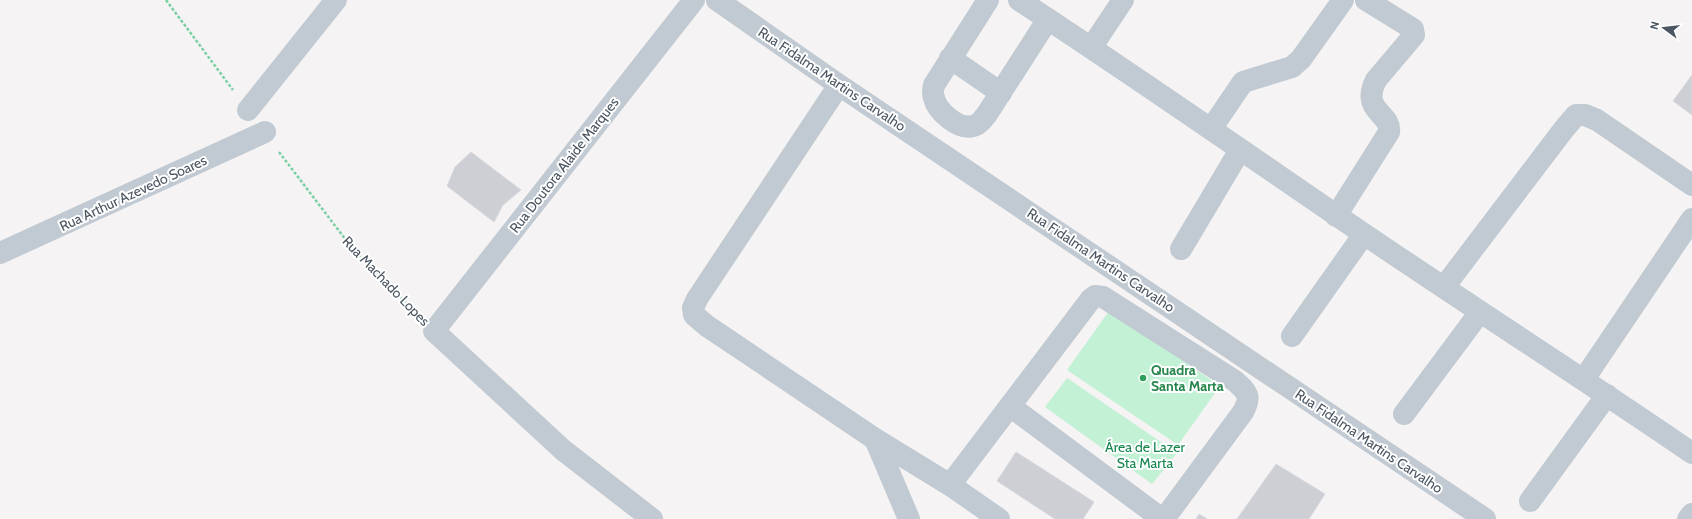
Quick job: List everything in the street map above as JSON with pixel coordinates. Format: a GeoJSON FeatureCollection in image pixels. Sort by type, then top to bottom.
{"type":"FeatureCollection","features":[{"type":"Feature","properties":{"kind":"street"},"geometry":{"type":"LineString","coordinates":[[248,110],[336,0]]}},
{"type":"Feature","properties":{"kind":"street","name":"Rua Doutora Alaide Marques"},"geometry":{"type":"LineString","coordinates":[[434,331],[694,0]]}},
{"type":"Feature","properties":{"kind":"street","name":"Rua Fidalma Martins Carvalho"},"geometry":{"type":"LineString","coordinates":[[717,0],[840,85],[1485,519]]}},
{"type":"Feature","properties":{"kind":"street"},"geometry":{"type":"LineString","coordinates":[[988,0],[934,85],[934,100],[940,109],[952,120],[967,126],[972,126],[980,122],[1001,93],[1048,19]]}},
{"type":"Feature","properties":{"kind":"street"},"geometry":{"type":"LineString","coordinates":[[1019,0],[1336,216],[1584,379],[1692,453]]}},
{"type":"Feature","properties":{"kind":"street"},"geometry":{"type":"LineString","coordinates":[[1091,48],[1123,0]]}},
{"type":"Feature","properties":{"kind":"street"},"geometry":{"type":"LineString","coordinates":[[1210,129],[1243,82],[1292,67],[1301,59],[1343,0]]}},
{"type":"Feature","properties":{"kind":"street"},"geometry":{"type":"LineString","coordinates":[[1336,216],[1389,132],[1389,126],[1372,105],[1371,97],[1373,86],[1376,80],[1414,35],[1413,28],[1366,0]]}},
{"type":"Feature","properties":{"kind":"street"},"geometry":{"type":"LineString","coordinates":[[950,58],[1001,93]]}},
{"type":"Feature","properties":{"kind":"street"},"geometry":{"type":"LineString","coordinates":[[840,85],[697,299],[693,308],[694,315],[875,439],[950,485],[999,519]]}},
{"type":"Feature","properties":{"kind":"street"},"geometry":{"type":"LineString","coordinates":[[1444,287],[1576,115],[1585,115],[1597,120],[1692,185]]}},
{"type":"Feature","properties":{"kind":"street","name":"Rua Arthur Azevedo Soares"},"geometry":{"type":"LineString","coordinates":[[0,253],[265,132]]}},
{"type":"Feature","properties":{"kind":"street"},"geometry":{"type":"LineString","coordinates":[[1180,249],[1240,150]]}},
{"type":"Feature","properties":{"kind":"street"},"geometry":{"type":"LineString","coordinates":[[1584,379],[1692,219]]}},
{"type":"Feature","properties":{"kind":"street"},"geometry":{"type":"LineString","coordinates":[[1292,336],[1364,234]]}},
{"type":"Feature","properties":{"kind":"street"},"geometry":{"type":"LineString","coordinates":[[950,485],[1091,299],[1095,296],[1103,297],[1235,381],[1246,391],[1248,403],[1163,519],[1010,406]]}},
{"type":"Feature","properties":{"kind":"street"},"geometry":{"type":"LineString","coordinates":[[1404,414],[1480,312]]}},
{"type":"Feature","properties":{"kind":"street","name":"Rua Machado Lopes"},"geometry":{"type":"LineString","coordinates":[[434,331],[563,450],[652,519]]}},
{"type":"Feature","properties":{"kind":"street"},"geometry":{"type":"LineString","coordinates":[[1530,501],[1607,395]]}},
{"type":"Feature","properties":{"kind":"street"},"geometry":{"type":"LineString","coordinates":[[875,439],[909,519]]}},
{"type":"Feature","properties":{"kind":"street"},"geometry":{"type":"LineString","coordinates":[[1688,519],[1692,514]]}},
{"type":"Feature","properties":{"kind":"path"},"geometry":{"type":"LineString","coordinates":[[166,0],[248,110]]}},
{"type":"Feature","properties":{"kind":"path","name":"Rua Machado Lopes"},"geometry":{"type":"LineString","coordinates":[[265,132],[352,248],[434,331]]}},
{"type":"Feature","properties":{"kind":"green space","name":"Quadra Santa Marta"},"geometry":{"type":"Polygon","coordinates":[[[1109,311],[1220,386],[1178,445],[1067,370],[1109,311]]]}},
{"type":"Feature","properties":{"kind":"green space","name":"Área de Lazer Sta Marta"},"geometry":{"type":"Polygon","coordinates":[[[1067,378],[1177,453],[1152,484],[1045,407],[1067,378]]]}},
{"type":"Feature","properties":{"kind":"building"},"geometry":{"type":"Polygon","coordinates":[[[1692,75],[1692,115],[1673,101],[1692,75]]]}},
{"type":"Feature","properties":{"kind":"building"},"geometry":{"type":"Polygon","coordinates":[[[471,152],[521,190],[503,205],[494,222],[447,186],[455,167],[471,152]]]}},
{"type":"Feature","properties":{"kind":"building"},"geometry":{"type":"Polygon","coordinates":[[[1016,452],[1094,502],[1083,519],[1055,519],[997,481],[1016,452]]]}},
{"type":"Feature","properties":{"kind":"building"},"geometry":{"type":"Polygon","coordinates":[[[1276,464],[1325,494],[1309,519],[1237,519],[1276,464]]]}},
{"type":"Feature","properties":{"kind":"building"},"geometry":{"type":"Polygon","coordinates":[[[1199,514],[1207,519],[1196,519],[1199,514]]]}},
{"type":"Feature","properties":{"kind":"place","name":"Quadra Santa Marta"},"geometry":{"type":"Point","coordinates":[1143,378]}}]}
